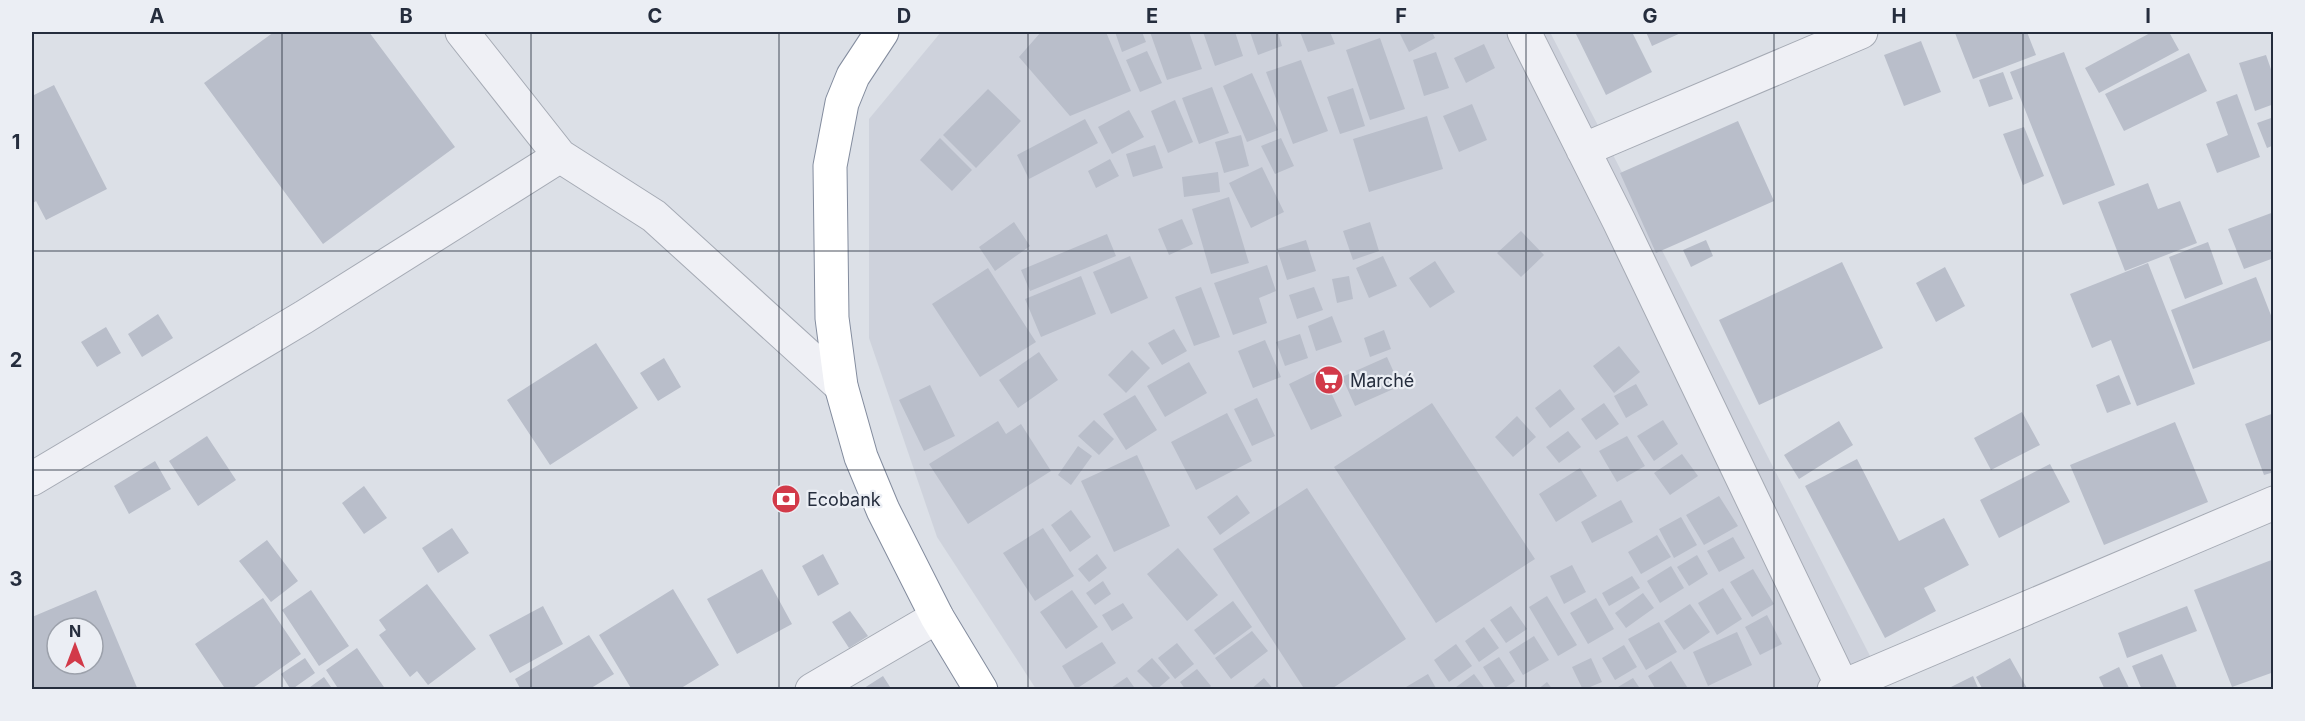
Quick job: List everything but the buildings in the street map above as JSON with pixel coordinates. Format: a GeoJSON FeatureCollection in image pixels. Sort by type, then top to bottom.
{"type":"FeatureCollection","features":[{"type":"Feature","properties":{"kind":"highway"},"geometry":{"type":"LineString","coordinates":[[882,32],[853,76],[842,103],[830,166],[832,318],[841,386],[861,457],[883,510],[937,617],[981,690]]}},
{"type":"Feature","properties":{"kind":"street"},"geometry":{"type":"LineString","coordinates":[[462,32],[560,156],[654,216],[841,386]]}},
{"type":"Feature","properties":{"kind":"street"},"geometry":{"type":"LineString","coordinates":[[1524,32],[1583,150],[1840,688],[2274,503]]}},
{"type":"Feature","properties":{"kind":"street"},"geometry":{"type":"LineString","coordinates":[[1583,150],[1861,32]]}},
{"type":"Feature","properties":{"kind":"street"},"geometry":{"type":"LineString","coordinates":[[32,479],[304,317],[560,156]]}},
{"type":"Feature","properties":{"kind":"street"},"geometry":{"type":"LineString","coordinates":[[812,690],[937,617]]}},
{"type":"Feature","properties":{"kind":"shaded area"},"geometry":{"type":"Polygon","coordinates":[[[941,32],[1550,32],[1887,689],[1036,689],[937,537],[869,338],[869,119],[941,32]]]}},
{"type":"Feature","properties":{"kind":"place","name":"Marché"},"geometry":{"type":"Point","coordinates":[1329,380]}},
{"type":"Feature","properties":{"kind":"place","name":"Ecobank"},"geometry":{"type":"Point","coordinates":[786,499]}}]}
